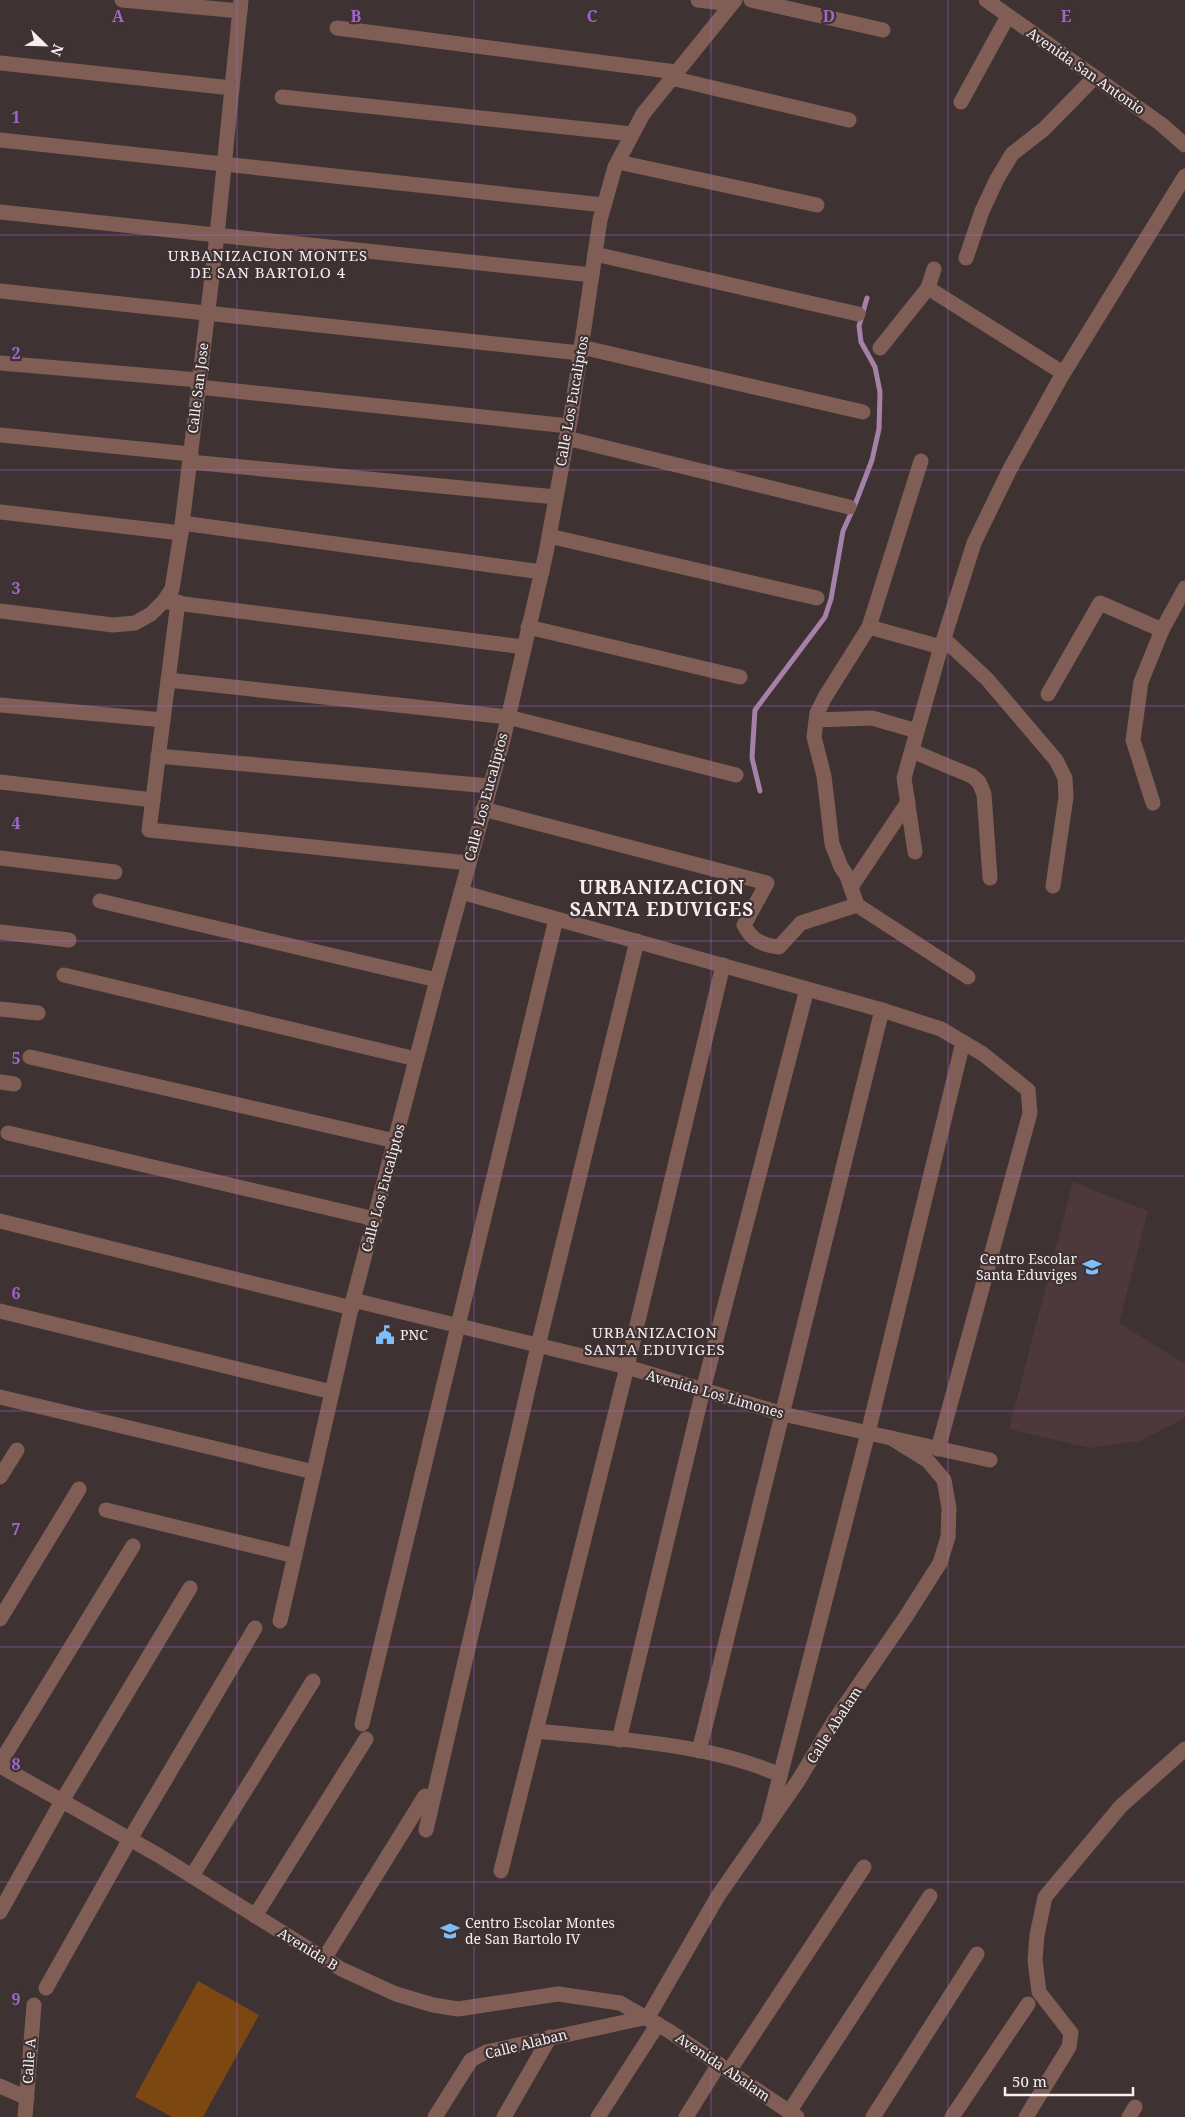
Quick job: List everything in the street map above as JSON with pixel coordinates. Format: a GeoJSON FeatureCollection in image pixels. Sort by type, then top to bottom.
{"type":"FeatureCollection","features":[{"type":"Feature","properties":{"kind":"street"},"geometry":{"type":"LineString","coordinates":[[122,0],[240,6]]}},
{"type":"Feature","properties":{"kind":"street"},"geometry":{"type":"LineString","coordinates":[[698,0],[733,2]]}},
{"type":"Feature","properties":{"kind":"street"},"geometry":{"type":"LineString","coordinates":[[751,0],[883,30]]}},
{"type":"Feature","properties":{"kind":"street","name":"Avenida San Antonio"},"geometry":{"type":"LineString","coordinates":[[986,0],[1160,124],[1185,145]]}},
{"type":"Feature","properties":{"kind":"street","name":"Calle Los Eucaliptos"},"geometry":{"type":"LineString","coordinates":[[280,1621],[353,1304],[468,862],[508,717],[542,572],[604,205],[618,162],[643,114],[733,2]]}},
{"type":"Feature","properties":{"kind":"street","name":"Calle San Jose"},"geometry":{"type":"LineString","coordinates":[[0,611],[113,626],[135,623],[171,602],[217,235],[240,6]]}},
{"type":"Feature","properties":{"kind":"street"},"geometry":{"type":"LineString","coordinates":[[961,102],[1008,16]]}},
{"type":"Feature","properties":{"kind":"street"},"geometry":{"type":"LineString","coordinates":[[337,28],[674,75],[849,120]]}},
{"type":"Feature","properties":{"kind":"street"},"geometry":{"type":"LineString","coordinates":[[0,63],[232,88]]}},
{"type":"Feature","properties":{"kind":"street"},"geometry":{"type":"LineString","coordinates":[[966,258],[982,210],[1012,154],[1044,129],[1095,78]]}},
{"type":"Feature","properties":{"kind":"street"},"geometry":{"type":"LineString","coordinates":[[282,97],[632,134]]}},
{"type":"Feature","properties":{"kind":"street"},"geometry":{"type":"LineString","coordinates":[[0,140],[604,205]]}},
{"type":"Feature","properties":{"kind":"street"},"geometry":{"type":"LineString","coordinates":[[618,162],[817,204]]}},
{"type":"Feature","properties":{"kind":"street"},"geometry":{"type":"LineString","coordinates":[[915,852],[904,778],[942,643],[974,543],[1010,470],[1063,373],[1185,176]]}},
{"type":"Feature","properties":{"kind":"street"},"geometry":{"type":"LineString","coordinates":[[0,212],[592,275]]}},
{"type":"Feature","properties":{"kind":"street"},"geometry":{"type":"LineString","coordinates":[[595,254],[858,314]]}},
{"type":"Feature","properties":{"kind":"street"},"geometry":{"type":"LineString","coordinates":[[880,348],[928,288],[934,268]]}},
{"type":"Feature","properties":{"kind":"street"},"geometry":{"type":"LineString","coordinates":[[928,288],[1063,373]]}},
{"type":"Feature","properties":{"kind":"street"},"geometry":{"type":"LineString","coordinates":[[0,291],[207,314],[581,350],[863,412]]}},
{"type":"Feature","properties":{"kind":"street"},"geometry":{"type":"LineString","coordinates":[[0,362],[199,384],[567,432],[848,507]]}},
{"type":"Feature","properties":{"kind":"street"},"geometry":{"type":"LineString","coordinates":[[0,436],[556,496]]}},
{"type":"Feature","properties":{"kind":"street"},"geometry":{"type":"LineString","coordinates":[[920,461],[869,627],[817,713],[814,738],[824,776],[832,844],[841,867],[848,876],[857,905],[968,977]]}},
{"type":"Feature","properties":{"kind":"street"},"geometry":{"type":"LineString","coordinates":[[0,512],[181,528],[542,572]]}},
{"type":"Feature","properties":{"kind":"street"},"geometry":{"type":"LineString","coordinates":[[549,536],[817,598]]}},
{"type":"Feature","properties":{"kind":"street"},"geometry":{"type":"LineString","coordinates":[[1153,803],[1133,740],[1141,682],[1162,630],[1185,588]]}},
{"type":"Feature","properties":{"kind":"street"},"geometry":{"type":"LineString","coordinates":[[468,862],[149,830],[168,680],[171,602],[524,647]]}},
{"type":"Feature","properties":{"kind":"street"},"geometry":{"type":"LineString","coordinates":[[1048,694],[1100,603],[1162,630]]}},
{"type":"Feature","properties":{"kind":"street"},"geometry":{"type":"LineString","coordinates":[[528,627],[740,677]]}},
{"type":"Feature","properties":{"kind":"street"},"geometry":{"type":"LineString","coordinates":[[869,627],[942,643],[987,679],[1056,760],[1065,778],[1066,797],[1053,886]]}},
{"type":"Feature","properties":{"kind":"street"},"geometry":{"type":"LineString","coordinates":[[168,680],[508,717],[736,775]]}},
{"type":"Feature","properties":{"kind":"street"},"geometry":{"type":"LineString","coordinates":[[0,705],[163,720]]}},
{"type":"Feature","properties":{"kind":"street"},"geometry":{"type":"LineString","coordinates":[[816,720],[872,718],[917,731]]}},
{"type":"Feature","properties":{"kind":"street"},"geometry":{"type":"LineString","coordinates":[[912,751],[972,776],[979,782],[984,794],[990,878]]}},
{"type":"Feature","properties":{"kind":"street"},"geometry":{"type":"LineString","coordinates":[[158,756],[490,786]]}},
{"type":"Feature","properties":{"kind":"street"},"geometry":{"type":"LineString","coordinates":[[0,782],[153,800]]}},
{"type":"Feature","properties":{"kind":"street"},"geometry":{"type":"LineString","coordinates":[[851,887],[908,802]]}},
{"type":"Feature","properties":{"kind":"street"},"geometry":{"type":"LineString","coordinates":[[483,809],[767,883],[744,925],[749,935],[763,945],[779,947],[801,923],[857,905]]}},
{"type":"Feature","properties":{"kind":"street"},"geometry":{"type":"LineString","coordinates":[[0,858],[115,872]]}},
{"type":"Feature","properties":{"kind":"street"},"geometry":{"type":"LineString","coordinates":[[461,892],[882,1010],[941,1029],[983,1054],[1028,1090],[1030,1113],[938,1449]]}},
{"type":"Feature","properties":{"kind":"street"},"geometry":{"type":"LineString","coordinates":[[100,901],[437,980]]}},
{"type":"Feature","properties":{"kind":"street"},"geometry":{"type":"LineString","coordinates":[[362,1724],[556,919]]}},
{"type":"Feature","properties":{"kind":"street"},"geometry":{"type":"LineString","coordinates":[[0,932],[69,940]]}},
{"type":"Feature","properties":{"kind":"street"},"geometry":{"type":"LineString","coordinates":[[426,1830],[538,1346],[637,941]]}},
{"type":"Feature","properties":{"kind":"street"},"geometry":{"type":"LineString","coordinates":[[501,1871],[627,1368],[723,965]]}},
{"type":"Feature","properties":{"kind":"street"},"geometry":{"type":"LineString","coordinates":[[64,975],[416,1059]]}},
{"type":"Feature","properties":{"kind":"street"},"geometry":{"type":"LineString","coordinates":[[619,1740],[703,1390],[807,989]]}},
{"type":"Feature","properties":{"kind":"street"},"geometry":{"type":"LineString","coordinates":[[0,1009],[38,1013]]}},
{"type":"Feature","properties":{"kind":"street"},"geometry":{"type":"LineString","coordinates":[[699,1751],[882,1010]]}},
{"type":"Feature","properties":{"kind":"street"},"geometry":{"type":"LineString","coordinates":[[768,1823],[868,1433],[963,1042]]}},
{"type":"Feature","properties":{"kind":"street"},"geometry":{"type":"LineString","coordinates":[[30,1057],[395,1141]]}},
{"type":"Feature","properties":{"kind":"street"},"geometry":{"type":"LineString","coordinates":[[8,1133],[375,1219]]}},
{"type":"Feature","properties":{"kind":"street","name":"Avenida Los Limones"},"geometry":{"type":"LineString","coordinates":[[0,1221],[353,1304],[458,1326],[627,1368],[783,1414],[990,1460]]}},
{"type":"Feature","properties":{"kind":"street"},"geometry":{"type":"LineString","coordinates":[[0,1310],[332,1392]]}},
{"type":"Feature","properties":{"kind":"street"},"geometry":{"type":"LineString","coordinates":[[0,1397],[314,1472]]}},
{"type":"Feature","properties":{"kind":"street","name":"Calle Abalam"},"geometry":{"type":"LineString","coordinates":[[598,2117],[653,2020],[718,1896],[798,1780],[834,1721],[940,1563],[948,1536],[949,1508],[944,1480],[928,1461],[891,1438]]}},
{"type":"Feature","properties":{"kind":"street"},"geometry":{"type":"LineString","coordinates":[[0,1478],[17,1450]]}},
{"type":"Feature","properties":{"kind":"street"},"geometry":{"type":"LineString","coordinates":[[0,1619],[79,1489]]}},
{"type":"Feature","properties":{"kind":"street"},"geometry":{"type":"LineString","coordinates":[[106,1510],[295,1556]]}},
{"type":"Feature","properties":{"kind":"street"},"geometry":{"type":"LineString","coordinates":[[0,1764],[133,1546]]}},
{"type":"Feature","properties":{"kind":"street"},"geometry":{"type":"LineString","coordinates":[[0,1912],[62,1801],[190,1588]]}},
{"type":"Feature","properties":{"kind":"street"},"geometry":{"type":"LineString","coordinates":[[46,1988],[130,1839],[255,1628]]}},
{"type":"Feature","properties":{"kind":"street"},"geometry":{"type":"LineString","coordinates":[[192,1876],[313,1681]]}},
{"type":"Feature","properties":{"kind":"street"},"geometry":{"type":"LineString","coordinates":[[536,1731],[699,1751],[754,1763],[780,1775]]}},
{"type":"Feature","properties":{"kind":"street"},"geometry":{"type":"LineString","coordinates":[[255,1916],[366,1739]]}},
{"type":"Feature","properties":{"kind":"street"},"geometry":{"type":"LineString","coordinates":[[1026,2117],[1070,2047],[1071,2033],[1040,1992],[1034,1960],[1045,1896],[1121,1806],[1185,1749]]}},
{"type":"Feature","properties":{"kind":"street","name":"Avenida B"},"geometry":{"type":"LineString","coordinates":[[0,1764],[192,1876],[341,1969],[396,1994],[433,2005],[458,2009],[558,1994],[620,2002],[653,2020]]}},
{"type":"Feature","properties":{"kind":"street"},"geometry":{"type":"LineString","coordinates":[[324,1959],[425,1796]]}},
{"type":"Feature","properties":{"kind":"street"},"geometry":{"type":"LineString","coordinates":[[686,2117],[724,2068],[864,1867]]}},
{"type":"Feature","properties":{"kind":"street"},"geometry":{"type":"LineString","coordinates":[[785,2113],[930,1896]]}},
{"type":"Feature","properties":{"kind":"street"},"geometry":{"type":"LineString","coordinates":[[872,2117],[977,1954]]}},
{"type":"Feature","properties":{"kind":"street"},"geometry":{"type":"LineString","coordinates":[[952,2117],[1028,2004]]}},
{"type":"Feature","properties":{"kind":"street","name":"Calle A"},"geometry":{"type":"LineString","coordinates":[[25,2117],[34,2005]]}},
{"type":"Feature","properties":{"kind":"street","name":"Calle Alaban"},"geometry":{"type":"LineString","coordinates":[[435,2117],[472,2060],[486,2052],[550,2037],[653,2020]]}},
{"type":"Feature","properties":{"kind":"street","name":"Avenida Abalam"},"geometry":{"type":"LineString","coordinates":[[653,2020],[724,2068],[785,2113]]}},
{"type":"Feature","properties":{"kind":"street"},"geometry":{"type":"LineString","coordinates":[[504,2117],[550,2037]]}},
{"type":"Feature","properties":{"kind":"street"},"geometry":{"type":"LineString","coordinates":[[0,2086],[27,2098]]}},
{"type":"Feature","properties":{"kind":"shaded area","name":"Centro Escolar Santa Eduviges"},"geometry":{"type":"Polygon","coordinates":[[[1073,1182],[1148,1211],[1119,1323],[1185,1364],[1185,1418],[1140,1441],[1090,1448],[1009,1429],[1073,1182]]]}},
{"type":"Feature","properties":{"kind":"shaded area"},"geometry":{"type":"Polygon","coordinates":[[[198,1981],[259,2015],[203,2117],[172,2117],[135,2097],[198,1981]]]}},
{"type":"Feature","properties":{"kind":"waterway"},"geometry":{"type":"LineString","coordinates":[[760,791],[752,758],[755,710],[825,617],[831,599],[843,531],[872,460],[879,429],[880,392],[875,367],[861,342],[859,326],[867,298]]}},
{"type":"Feature","properties":{"kind":"place","name":"Centro Escolar Santa Eduviges"},"geometry":{"type":"Point","coordinates":[1092,1267]}},
{"type":"Feature","properties":{"kind":"place","name":"PNC"},"geometry":{"type":"Point","coordinates":[385,1335]}},
{"type":"Feature","properties":{"kind":"place","name":"Centro Escolar Montes de San Bartolo IV"},"geometry":{"type":"Point","coordinates":[450,1931]}},
{"type":"Feature","properties":{"kind":"district","name":"URBANIZACION MONTES DE SAN BARTOLO 4"},"geometry":{"type":"Point","coordinates":[268,264]}},
{"type":"Feature","properties":{"kind":"district","name":"URBANIZACION SANTA EDUVIGES"},"geometry":{"type":"Point","coordinates":[662,898]}},
{"type":"Feature","properties":{"kind":"district","name":"URBANIZACION SANTA EDUVIGES"},"geometry":{"type":"Point","coordinates":[655,1342]}}]}
